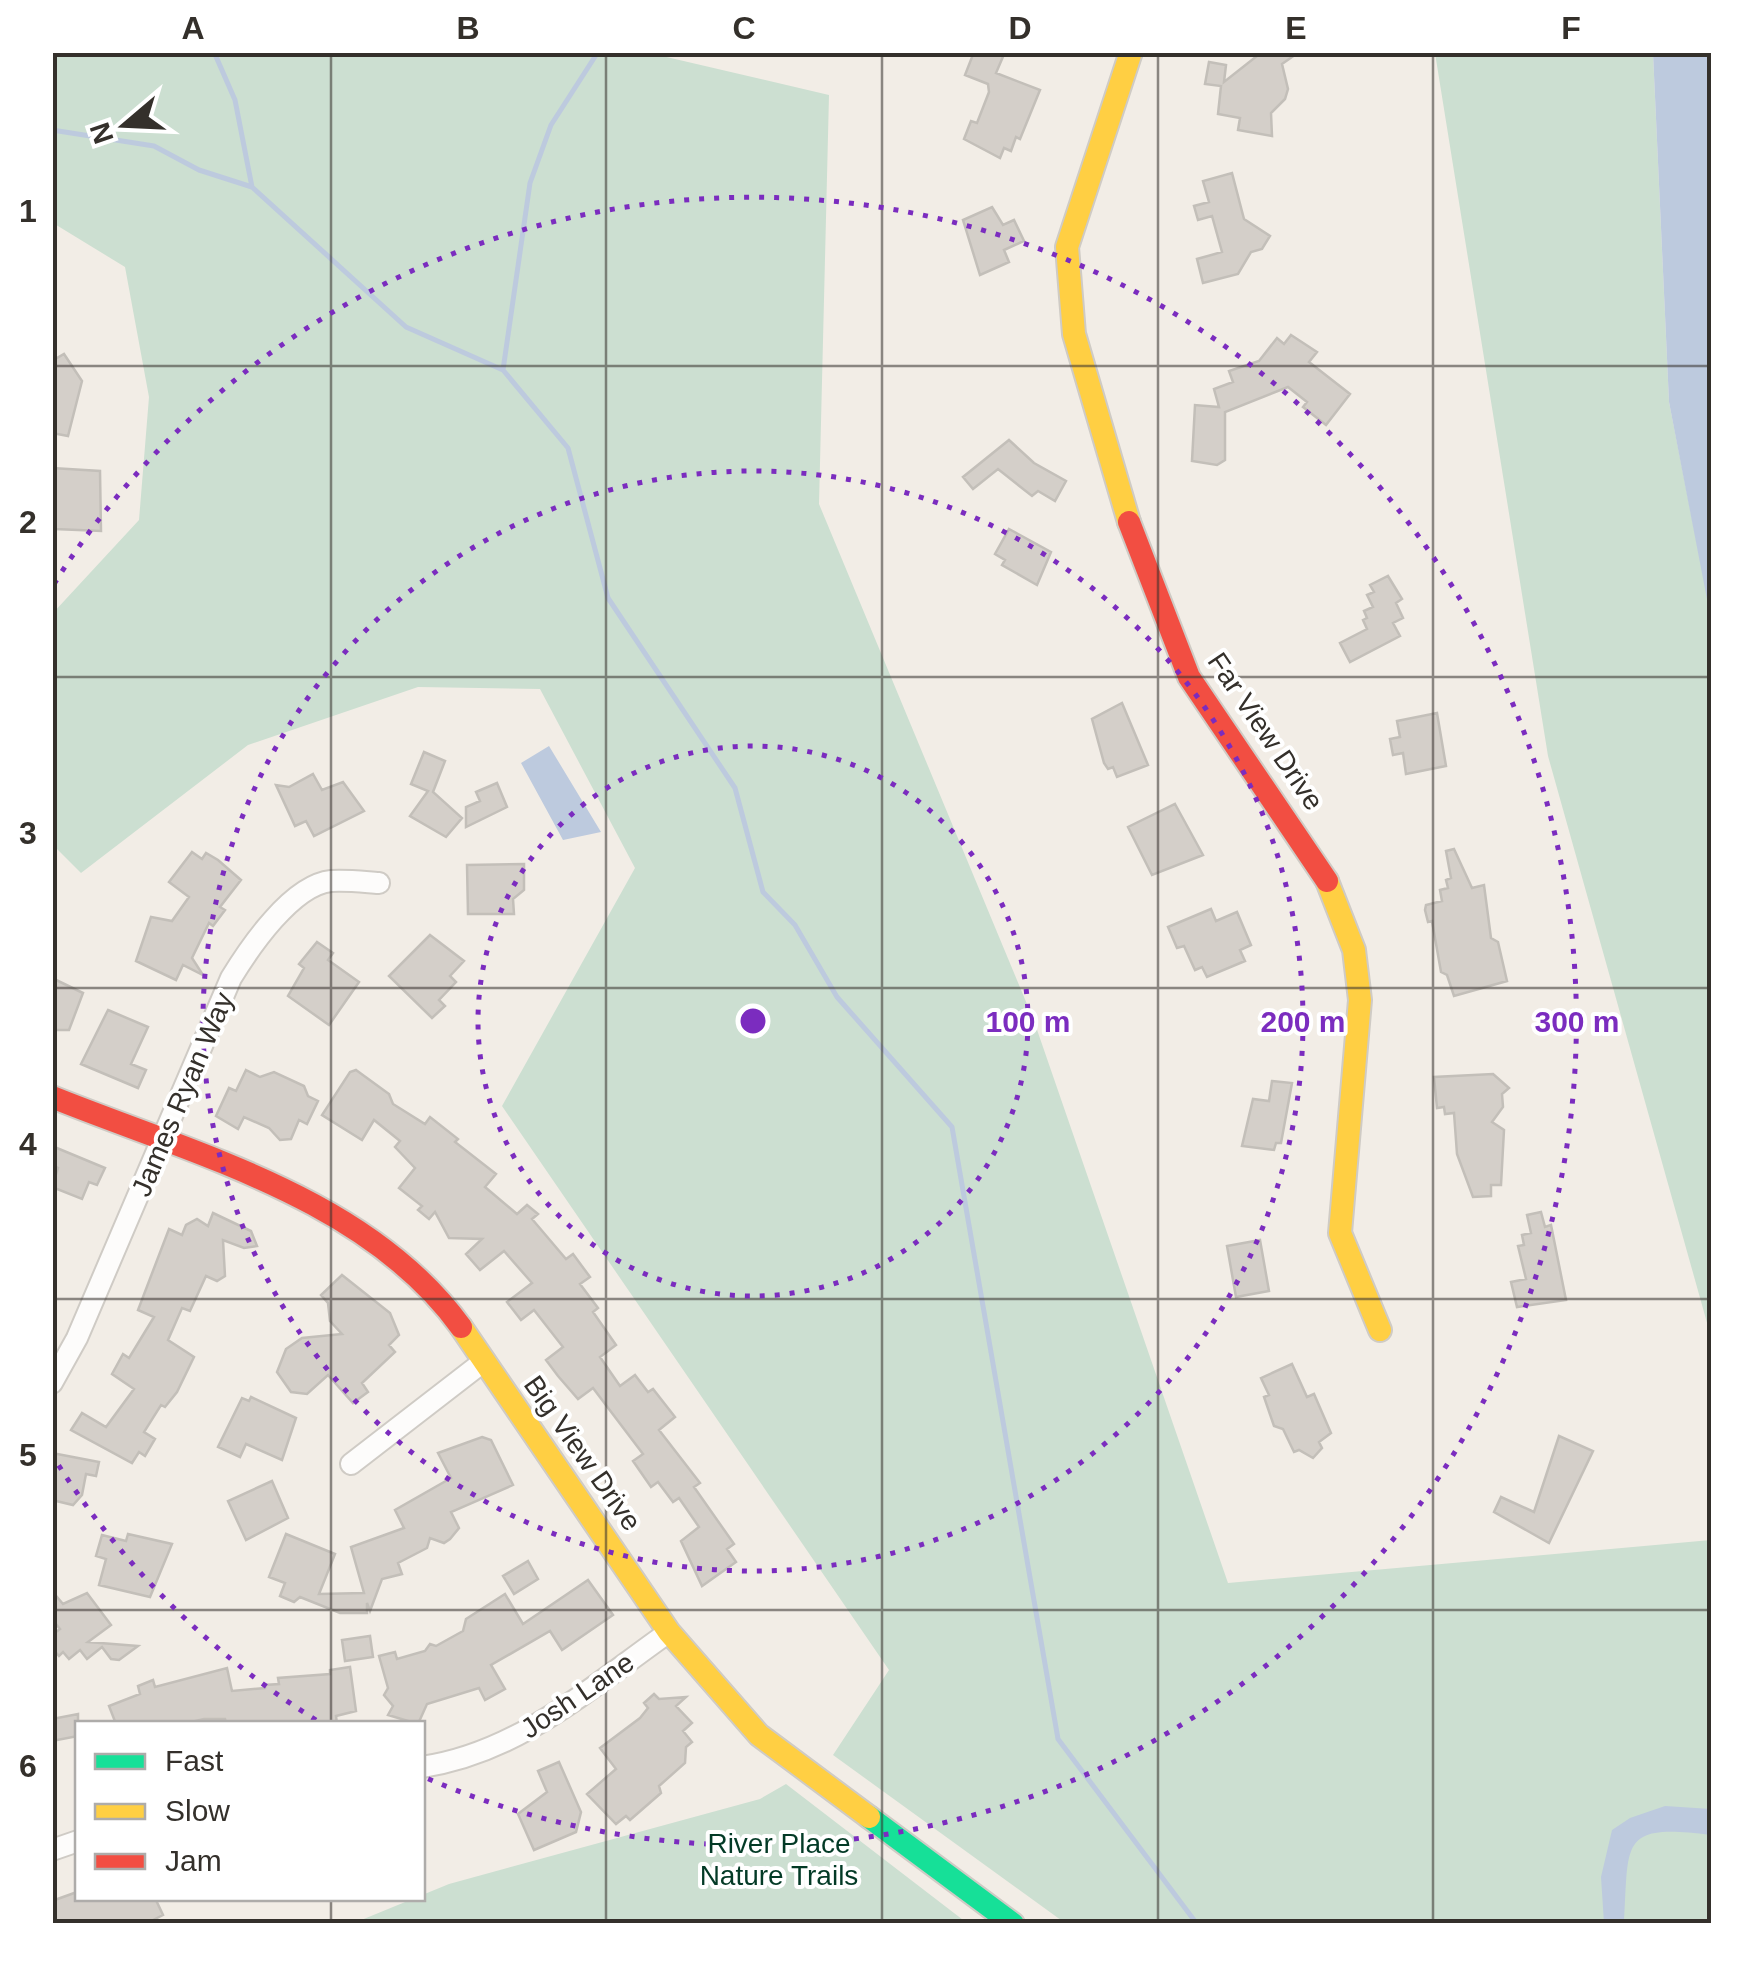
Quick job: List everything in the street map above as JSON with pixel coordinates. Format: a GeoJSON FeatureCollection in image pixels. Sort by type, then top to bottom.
{"type":"FeatureCollection","features":[{"type":"Feature","properties":{"kind":"street","name":"Far View Drive"},"geometry":{"type":"LineString","coordinates":[[1131,52],[1066,246],[1074,334],[1127,517],[1189,677],[1311,851],[1338,901],[1354,950],[1360,1000],[1340,1233],[1380,1330]]}},
{"type":"Feature","properties":{"kind":"street","name":"James Ryan Way"},"geometry":{"type":"LineString","coordinates":[[52,1383],[162,1145],[231,978],[254,940],[306,892],[328,881],[379,883]]}},
{"type":"Feature","properties":{"kind":"street","name":"Big View Drive"},"geometry":{"type":"LineString","coordinates":[[52,1098],[304,1199],[368,1236],[430,1290],[669,1632],[759,1735],[1013,1924]]}},
{"type":"Feature","properties":{"kind":"street"},"geometry":{"type":"LineString","coordinates":[[352,1464],[483,1362]]}},
{"type":"Feature","properties":{"kind":"street","name":"Josh Lane"},"geometry":{"type":"LineString","coordinates":[[425,1766],[476,1754],[542,1723],[669,1632]]}},
{"type":"Feature","properties":{"kind":"green space"},"geometry":{"type":"Polygon","coordinates":[[[645,52],[829,95],[819,504],[1034,1021],[1228,1583],[1711,1540],[1711,1923],[1065,1923],[833,1755],[889,1670],[502,1106],[635,868],[540,689],[418,687],[248,745],[81,873],[53,845],[53,613],[139,520],[149,397],[125,267],[53,223],[53,53],[645,52]]]}},
{"type":"Feature","properties":{"kind":"green space"},"geometry":{"type":"Polygon","coordinates":[[[1435,53],[1653,53],[1669,402],[1712,620],[1711,1337],[1548,756],[1435,53]]]}},
{"type":"Feature","properties":{"kind":"green space","name":"River Place Nature Trails"},"geometry":{"type":"Polygon","coordinates":[[[786,1784],[967,1923],[354,1923],[408,1901],[425,1901],[425,1894],[449,1884],[760,1799],[786,1784]]]}},
{"type":"Feature","properties":{"kind":"water"},"geometry":{"type":"Polygon","coordinates":[[[1653,53],[1711,53],[1711,620],[1669,402],[1653,53]]]}},
{"type":"Feature","properties":{"kind":"water"},"geometry":{"type":"Polygon","coordinates":[[[549,746],[601,832],[563,840],[521,763],[549,746]]]}},
{"type":"Feature","properties":{"kind":"water"},"geometry":{"type":"Polygon","coordinates":[[[1665,1806],[1711,1809],[1711,1835],[1659,1832],[1644,1836],[1629,1856],[1624,1923],[1604,1923],[1601,1877],[1612,1830],[1630,1818],[1665,1806]]]}},
{"type":"Feature","properties":{"kind":"building"},"geometry":{"type":"Polygon","coordinates":[[[974,52],[1005,52],[996,73],[1040,90],[1020,139],[1016,137],[1011,151],[1004,148],[1000,158],[964,139],[971,121],[977,123],[989,92],[988,84],[965,75],[974,52]]]}},
{"type":"Feature","properties":{"kind":"building"},"geometry":{"type":"Polygon","coordinates":[[[1262,52],[1299,52],[1282,64],[1288,89],[1285,99],[1271,113],[1272,136],[1238,130],[1240,118],[1218,114],[1221,86],[1205,84],[1209,62],[1226,65],[1224,82],[1262,52]]]}},
{"type":"Feature","properties":{"kind":"building"},"geometry":{"type":"Polygon","coordinates":[[[1232,173],[1244,219],[1270,236],[1262,249],[1251,252],[1238,274],[1203,283],[1197,259],[1222,252],[1212,216],[1198,220],[1194,206],[1209,202],[1203,181],[1232,173]]]}},
{"type":"Feature","properties":{"kind":"building"},"geometry":{"type":"Polygon","coordinates":[[[992,207],[1003,225],[1014,220],[1024,241],[1004,250],[1009,262],[980,275],[963,220],[992,207]]]}},
{"type":"Feature","properties":{"kind":"building"},"geometry":{"type":"Polygon","coordinates":[[[1291,335],[1317,352],[1309,362],[1350,394],[1326,425],[1303,407],[1307,402],[1288,387],[1225,412],[1225,460],[1217,465],[1192,461],[1195,405],[1219,407],[1214,389],[1233,382],[1229,371],[1259,361],[1277,338],[1284,344],[1291,335]]]}},
{"type":"Feature","properties":{"kind":"building"},"geometry":{"type":"Polygon","coordinates":[[[64,354],[82,381],[68,436],[52,433],[52,361],[64,354]]]}},
{"type":"Feature","properties":{"kind":"building"},"geometry":{"type":"Polygon","coordinates":[[[1009,440],[1034,463],[1066,481],[1055,501],[1038,491],[1032,496],[998,469],[973,489],[963,477],[1009,440]]]}},
{"type":"Feature","properties":{"kind":"building"},"geometry":{"type":"Polygon","coordinates":[[[52,468],[100,471],[101,531],[55,529],[52,468]]]}},
{"type":"Feature","properties":{"kind":"building"},"geometry":{"type":"Polygon","coordinates":[[[1009,529],[1051,552],[1037,585],[1002,565],[1005,560],[995,554],[1009,529]]]}},
{"type":"Feature","properties":{"kind":"building"},"geometry":{"type":"Polygon","coordinates":[[[1388,576],[1402,599],[1396,603],[1403,618],[1393,623],[1400,636],[1350,662],[1340,643],[1367,629],[1363,620],[1367,618],[1364,611],[1373,607],[1367,595],[1374,592],[1370,585],[1388,576]]]}},
{"type":"Feature","properties":{"kind":"building"},"geometry":{"type":"Polygon","coordinates":[[[1122,703],[1148,765],[1117,777],[1113,767],[1108,769],[1104,763],[1092,719],[1122,703]]]}},
{"type":"Feature","properties":{"kind":"building"},"geometry":{"type":"Polygon","coordinates":[[[1437,713],[1446,766],[1406,774],[1403,753],[1393,755],[1390,739],[1400,737],[1397,721],[1437,713]]]}},
{"type":"Feature","properties":{"kind":"building"},"geometry":{"type":"Polygon","coordinates":[[[424,752],[445,761],[433,792],[462,818],[446,837],[410,816],[428,791],[411,784],[424,752]]]}},
{"type":"Feature","properties":{"kind":"building"},"geometry":{"type":"Polygon","coordinates":[[[313,774],[322,790],[343,782],[364,811],[314,836],[306,821],[295,826],[276,785],[289,787],[313,774]]]}},
{"type":"Feature","properties":{"kind":"building"},"geometry":{"type":"Polygon","coordinates":[[[497,783],[507,807],[466,827],[466,807],[480,801],[476,792],[497,783]]]}},
{"type":"Feature","properties":{"kind":"building"},"geometry":{"type":"Polygon","coordinates":[[[1175,804],[1203,855],[1152,875],[1128,827],[1175,804]]]}},
{"type":"Feature","properties":{"kind":"building"},"geometry":{"type":"Polygon","coordinates":[[[1454,849],[1472,888],[1484,885],[1491,938],[1498,942],[1507,981],[1454,996],[1447,975],[1441,972],[1432,921],[1428,922],[1425,910],[1426,905],[1442,901],[1440,890],[1448,888],[1446,880],[1451,878],[1446,851],[1454,849]]]}},
{"type":"Feature","properties":{"kind":"building"},"geometry":{"type":"Polygon","coordinates":[[[192,852],[202,859],[206,853],[241,880],[220,907],[225,910],[213,926],[209,923],[192,958],[203,975],[183,965],[176,980],[136,961],[151,917],[172,921],[189,897],[169,882],[192,852]]]}},
{"type":"Feature","properties":{"kind":"building"},"geometry":{"type":"Polygon","coordinates":[[[524,864],[524,890],[513,899],[514,914],[468,914],[467,865],[524,864]]]}},
{"type":"Feature","properties":{"kind":"building"},"geometry":{"type":"Polygon","coordinates":[[[1211,909],[1216,921],[1237,912],[1251,945],[1240,950],[1245,961],[1207,977],[1202,967],[1195,970],[1184,946],[1177,948],[1168,927],[1211,909]]]}},
{"type":"Feature","properties":{"kind":"building"},"geometry":{"type":"Polygon","coordinates":[[[430,935],[464,961],[450,976],[456,982],[439,1000],[445,1006],[432,1018],[389,976],[430,935]]]}},
{"type":"Feature","properties":{"kind":"building"},"geometry":{"type":"Polygon","coordinates":[[[317,942],[333,953],[328,960],[359,982],[329,1025],[288,996],[304,968],[299,964],[317,942]]]}},
{"type":"Feature","properties":{"kind":"building"},"geometry":{"type":"Polygon","coordinates":[[[52,978],[83,993],[69,1030],[52,1030],[52,978]]]}},
{"type":"Feature","properties":{"kind":"building"},"geometry":{"type":"Polygon","coordinates":[[[108,1010],[148,1027],[131,1064],[146,1070],[138,1088],[81,1064],[108,1010]]]}},
{"type":"Feature","properties":{"kind":"building"},"geometry":{"type":"Polygon","coordinates":[[[246,1070],[260,1077],[274,1072],[304,1086],[308,1096],[318,1101],[307,1124],[299,1120],[291,1139],[280,1140],[269,1128],[244,1117],[238,1129],[216,1116],[229,1088],[236,1091],[246,1070]]]}},
{"type":"Feature","properties":{"kind":"building"},"geometry":{"type":"Polygon","coordinates":[[[356,1070],[389,1094],[393,1104],[425,1124],[430,1117],[458,1139],[455,1142],[496,1174],[485,1187],[517,1214],[527,1205],[538,1214],[532,1219],[566,1259],[573,1254],[590,1277],[580,1284],[598,1308],[593,1312],[616,1345],[600,1357],[620,1386],[635,1375],[648,1392],[653,1389],[675,1417],[659,1430],[700,1483],[694,1487],[734,1544],[727,1549],[736,1562],[702,1586],[681,1541],[699,1527],[679,1498],[673,1502],[658,1482],[651,1487],[633,1461],[643,1454],[593,1388],[578,1399],[558,1376],[546,1360],[563,1347],[534,1310],[521,1320],[507,1302],[532,1283],[504,1251],[480,1270],[466,1254],[482,1239],[449,1238],[435,1212],[429,1219],[418,1210],[422,1206],[399,1188],[415,1168],[395,1147],[400,1141],[374,1120],[362,1140],[322,1115],[350,1072],[356,1070]]]}},
{"type":"Feature","properties":{"kind":"building"},"geometry":{"type":"Polygon","coordinates":[[[1493,1074],[1509,1088],[1502,1094],[1503,1107],[1492,1122],[1504,1130],[1501,1185],[1491,1185],[1491,1196],[1473,1197],[1457,1154],[1454,1113],[1445,1114],[1444,1107],[1437,1108],[1434,1077],[1493,1074]]]}},
{"type":"Feature","properties":{"kind":"building"},"geometry":{"type":"Polygon","coordinates":[[[1272,1081],[1292,1083],[1281,1143],[1276,1143],[1274,1150],[1242,1146],[1253,1099],[1269,1101],[1272,1081]]]}},
{"type":"Feature","properties":{"kind":"building"},"geometry":{"type":"Polygon","coordinates":[[[52,1146],[105,1168],[97,1185],[89,1182],[82,1199],[52,1187],[58,1168],[52,1165],[52,1146]]]}},
{"type":"Feature","properties":{"kind":"building"},"geometry":{"type":"Polygon","coordinates":[[[1541,1212],[1545,1227],[1551,1225],[1566,1300],[1517,1307],[1511,1282],[1526,1279],[1518,1246],[1524,1245],[1522,1235],[1531,1233],[1527,1215],[1541,1212]]]}},
{"type":"Feature","properties":{"kind":"building"},"geometry":{"type":"Polygon","coordinates":[[[213,1213],[251,1231],[257,1246],[244,1248],[223,1240],[225,1276],[217,1281],[206,1276],[190,1311],[182,1308],[168,1340],[194,1357],[177,1392],[165,1407],[161,1405],[144,1432],[155,1439],[145,1456],[139,1452],[132,1463],[71,1430],[82,1413],[106,1427],[134,1389],[112,1374],[123,1354],[129,1358],[154,1317],[138,1310],[169,1229],[182,1235],[186,1225],[197,1219],[208,1226],[213,1213]]]}},
{"type":"Feature","properties":{"kind":"building"},"geometry":{"type":"Polygon","coordinates":[[[1260,1240],[1269,1291],[1236,1297],[1227,1246],[1260,1240]]]}},
{"type":"Feature","properties":{"kind":"building"},"geometry":{"type":"Polygon","coordinates":[[[342,1275],[390,1313],[399,1335],[389,1345],[395,1352],[362,1383],[368,1392],[353,1403],[328,1375],[307,1394],[291,1392],[277,1372],[286,1349],[302,1338],[342,1334],[330,1321],[328,1303],[321,1295],[342,1275]]]}},
{"type":"Feature","properties":{"kind":"building"},"geometry":{"type":"Polygon","coordinates":[[[1292,1364],[1307,1397],[1314,1394],[1331,1433],[1319,1442],[1322,1448],[1313,1458],[1299,1450],[1294,1452],[1283,1429],[1274,1426],[1264,1397],[1269,1395],[1261,1378],[1292,1364]]]}},
{"type":"Feature","properties":{"kind":"building"},"geometry":{"type":"Polygon","coordinates":[[[251,1397],[296,1418],[282,1460],[246,1444],[240,1457],[218,1447],[242,1398],[249,1401],[251,1397]]]}},
{"type":"Feature","properties":{"kind":"building"},"geometry":{"type":"Polygon","coordinates":[[[1559,1436],[1593,1451],[1549,1543],[1494,1512],[1501,1497],[1534,1512],[1559,1436]]]}},
{"type":"Feature","properties":{"kind":"building"},"geometry":{"type":"Polygon","coordinates":[[[482,1437],[491,1440],[513,1485],[451,1512],[459,1528],[450,1539],[444,1543],[430,1538],[427,1548],[398,1563],[402,1574],[382,1579],[370,1611],[367,1603],[367,1613],[340,1613],[300,1597],[294,1602],[280,1596],[285,1583],[269,1577],[286,1534],[335,1554],[319,1594],[364,1593],[351,1547],[404,1528],[395,1510],[451,1478],[438,1453],[482,1437]]]}},
{"type":"Feature","properties":{"kind":"building"},"geometry":{"type":"Polygon","coordinates":[[[52,1453],[99,1462],[96,1476],[86,1474],[82,1495],[73,1505],[52,1500],[52,1453]]]}},
{"type":"Feature","properties":{"kind":"building"},"geometry":{"type":"Polygon","coordinates":[[[272,1481],[288,1518],[246,1540],[228,1501],[272,1481]]]}},
{"type":"Feature","properties":{"kind":"building"},"geometry":{"type":"Polygon","coordinates":[[[128,1534],[172,1544],[150,1597],[99,1585],[106,1559],[96,1556],[102,1535],[126,1541],[128,1534]]]}},
{"type":"Feature","properties":{"kind":"building"},"geometry":{"type":"Polygon","coordinates":[[[528,1561],[538,1579],[514,1594],[503,1576],[528,1561]]]}},
{"type":"Feature","properties":{"kind":"building"},"geometry":{"type":"Polygon","coordinates":[[[588,1580],[613,1615],[562,1650],[550,1631],[491,1665],[505,1689],[485,1700],[479,1688],[427,1704],[419,1721],[388,1715],[393,1706],[384,1695],[388,1688],[379,1656],[395,1652],[397,1659],[425,1651],[430,1644],[436,1646],[463,1631],[466,1619],[505,1594],[523,1624],[588,1580]]]}},
{"type":"Feature","properties":{"kind":"building"},"geometry":{"type":"Polygon","coordinates":[[[52,1591],[63,1604],[87,1593],[111,1625],[88,1642],[138,1646],[119,1660],[111,1659],[102,1647],[87,1659],[80,1650],[69,1659],[63,1652],[59,1656],[52,1648],[52,1635],[60,1629],[52,1619],[52,1591]]]}},
{"type":"Feature","properties":{"kind":"building"},"geometry":{"type":"Polygon","coordinates":[[[370,1636],[373,1657],[345,1661],[342,1640],[370,1636]]]}},
{"type":"Feature","properties":{"kind":"building"},"geometry":{"type":"Polygon","coordinates":[[[350,1667],[356,1711],[336,1716],[337,1721],[115,1721],[109,1706],[140,1694],[138,1686],[153,1680],[155,1687],[227,1668],[232,1691],[265,1688],[279,1684],[278,1678],[330,1674],[330,1670],[350,1667]]]}},
{"type":"Feature","properties":{"kind":"building"},"geometry":{"type":"Polygon","coordinates":[[[654,1694],[659,1699],[686,1697],[676,1706],[692,1723],[683,1731],[692,1742],[686,1747],[685,1763],[659,1786],[661,1793],[630,1820],[626,1816],[616,1824],[587,1794],[616,1769],[600,1748],[640,1718],[648,1708],[644,1703],[654,1694]]]}},
{"type":"Feature","properties":{"kind":"building"},"geometry":{"type":"Polygon","coordinates":[[[78,1714],[75,1737],[52,1741],[52,1719],[78,1714]]]}},
{"type":"Feature","properties":{"kind":"building"},"geometry":{"type":"Polygon","coordinates":[[[559,1762],[581,1812],[576,1832],[534,1850],[518,1814],[547,1792],[538,1771],[559,1762]]]}},
{"type":"Feature","properties":{"kind":"building"},"geometry":{"type":"Polygon","coordinates":[[[75,1893],[75,1901],[156,1901],[163,1915],[145,1924],[52,1924],[52,1901],[75,1893]]]}},
{"type":"Feature","properties":{"kind":"waterway"},"geometry":{"type":"LineString","coordinates":[[214,52],[235,100],[252,187],[406,327],[503,370]]}},
{"type":"Feature","properties":{"kind":"waterway"},"geometry":{"type":"LineString","coordinates":[[598,52],[551,125],[530,183],[503,370],[568,448],[608,598],[735,788],[763,892],[795,925],[837,997],[952,1127],[1058,1739],[1197,1924]]}},
{"type":"Feature","properties":{"kind":"waterway"},"geometry":{"type":"LineString","coordinates":[[52,130],[154,146],[199,170],[252,187]]}},
{"type":"Feature","properties":{"kind":"traffic: fast"},"geometry":{"type":"LineString","coordinates":[[869,1817],[1013,1924]]}},
{"type":"Feature","properties":{"kind":"traffic: slow"},"geometry":{"type":"LineString","coordinates":[[1129,522],[1074,334],[1067,247],[1131,52]]}},
{"type":"Feature","properties":{"kind":"traffic: slow"},"geometry":{"type":"LineString","coordinates":[[1327,881],[1354,950],[1360,1000],[1340,1233],[1380,1330]]}},
{"type":"Feature","properties":{"kind":"traffic: slow"},"geometry":{"type":"LineString","coordinates":[[461,1327],[669,1632],[759,1735],[869,1817]]}},
{"type":"Feature","properties":{"kind":"traffic: jam"},"geometry":{"type":"LineString","coordinates":[[1129,522],[1189,677],[1327,881]]}},
{"type":"Feature","properties":{"kind":"traffic: jam"},"geometry":{"type":"LineString","coordinates":[[52,1097],[219,1161],[328,1213],[378,1245],[423,1282],[461,1327]]}}]}
